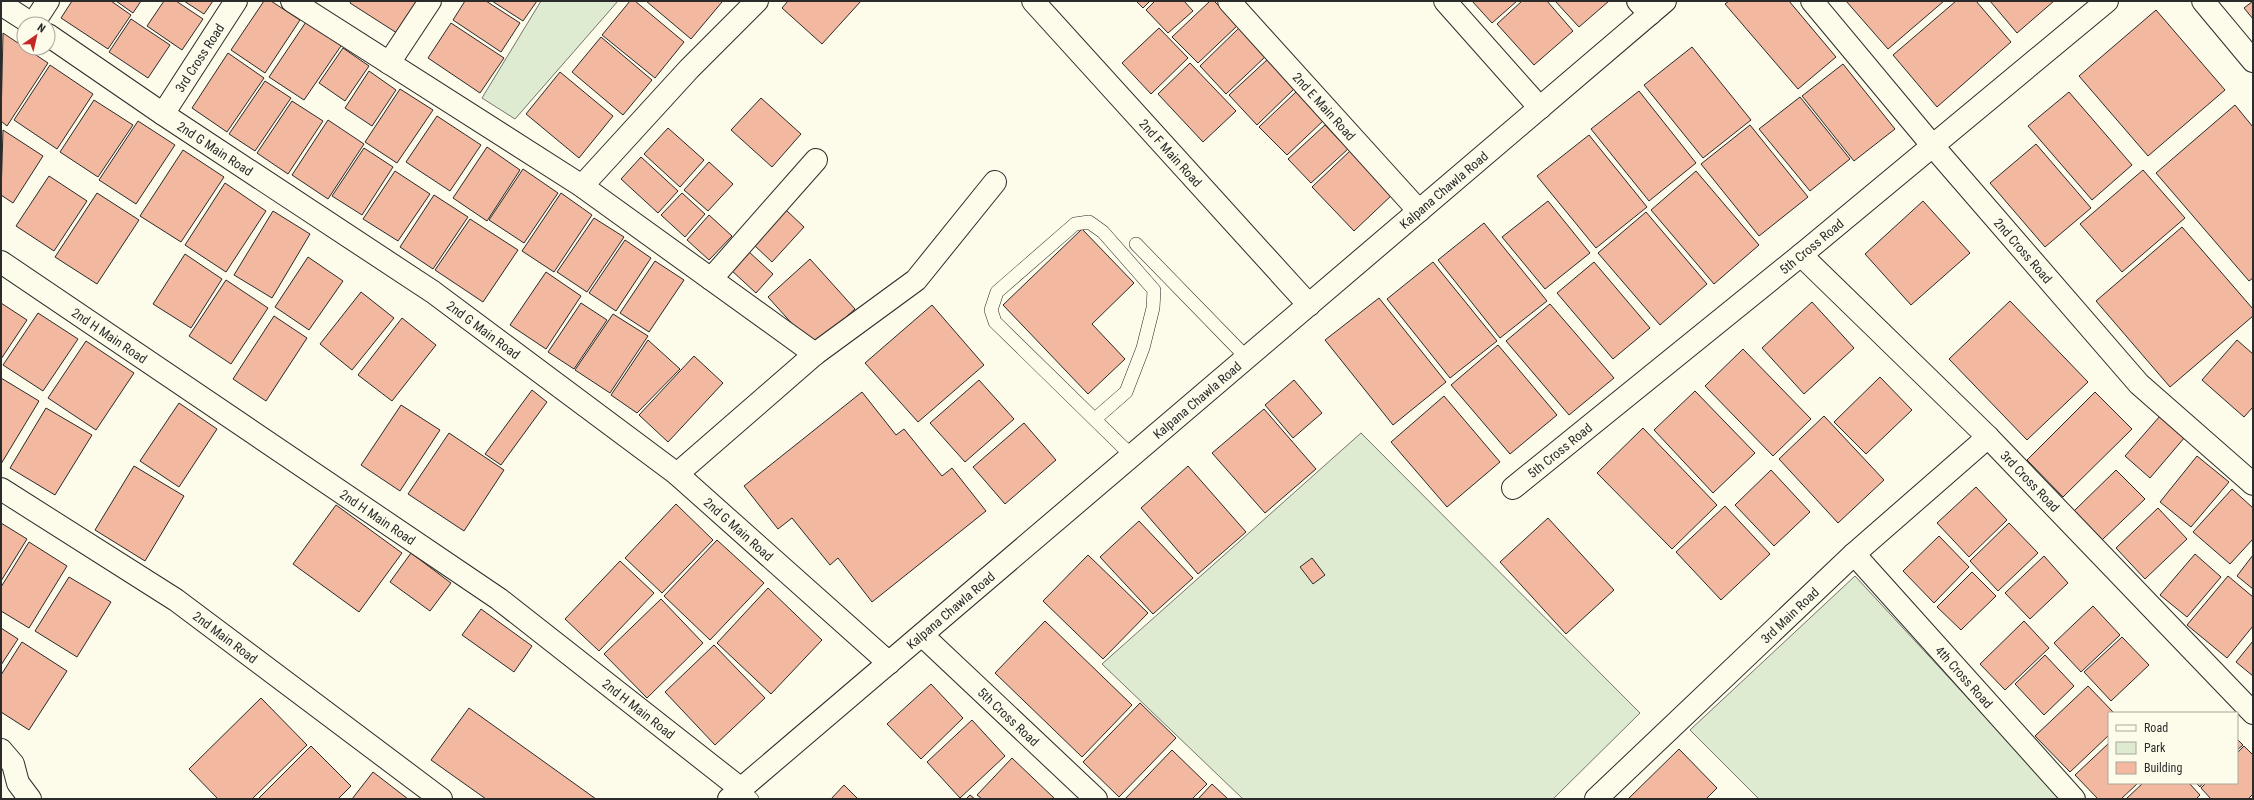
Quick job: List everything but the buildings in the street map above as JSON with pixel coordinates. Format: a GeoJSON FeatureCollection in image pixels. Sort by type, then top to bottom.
{"type":"FeatureCollection","features":[{"type":"Feature","properties":{"kind":"street"},"geometry":{"type":"LineString","coordinates":[[38,16],[48,1]]}},
{"type":"Feature","properties":{"kind":"street","name":"3rd Cross Road"},"geometry":{"type":"LineString","coordinates":[[163,114],[236,1]]}},
{"type":"Feature","properties":{"kind":"street"},"geometry":{"type":"LineString","coordinates":[[292,1],[582,186],[815,354]]}},
{"type":"Feature","properties":{"kind":"street"},"geometry":{"type":"LineString","coordinates":[[389,63],[430,1]]}},
{"type":"Feature","properties":{"kind":"street"},"geometry":{"type":"LineString","coordinates":[[582,186],[689,69],[757,1]]}},
{"type":"Feature","properties":{"kind":"street","name":"2nd F Main Road"},"geometry":{"type":"LineString","coordinates":[[1033,1],[1309,305]]}},
{"type":"Feature","properties":{"kind":"street","name":"2nd E Main Road"},"geometry":{"type":"LineString","coordinates":[[1229,1],[1419,211]]}},
{"type":"Feature","properties":{"kind":"street"},"geometry":{"type":"LineString","coordinates":[[1445,1],[1540,108]]}},
{"type":"Feature","properties":{"kind":"street","name":"2nd Cross Road"},"geometry":{"type":"LineString","coordinates":[[1812,1],[1932,145],[2139,384],[2253,484]]}},
{"type":"Feature","properties":{"kind":"street","name":"5th Cross Road"},"geometry":{"type":"LineString","coordinates":[[1513,488],[1801,255],[2107,1]]}},
{"type":"Feature","properties":{"kind":"street"},"geometry":{"type":"LineString","coordinates":[[2203,1],[2253,61]]}},
{"type":"Feature","properties":{"kind":"street"},"geometry":{"type":"LineString","coordinates":[[1,4],[20,16]]}},
{"type":"Feature","properties":{"kind":"street","name":"Kalpana Chawla Road"},"geometry":{"type":"LineString","coordinates":[[741,796],[889,663],[1540,108],[1651,5]]}},
{"type":"Feature","properties":{"kind":"street","name":"2nd G Main Road"},"geometry":{"type":"LineString","coordinates":[[56,40],[163,114],[433,292],[678,474],[889,663]]}},
{"type":"Feature","properties":{"kind":"street"},"geometry":{"type":"LineString","coordinates":[[711,279],[816,160]]}},
{"type":"Feature","properties":{"kind":"street"},"geometry":{"type":"LineString","coordinates":[[678,474],[815,354],[916,280],[995,182]]}},
{"type":"Feature","properties":{"kind":"street","name":"3rd Cross Road"},"geometry":{"type":"LineString","coordinates":[[1801,255],[1988,437],[2253,713]]}},
{"type":"Feature","properties":{"kind":"street","name":"2nd H Main Road"},"geometry":{"type":"LineString","coordinates":[[1,262],[499,599],[741,796]]}},
{"type":"Feature","properties":{"kind":"street","name":"3rd Main Road"},"geometry":{"type":"LineString","coordinates":[[1597,799],[1854,554],[1988,437]]}},
{"type":"Feature","properties":{"kind":"street","name":"2nd Main Road"},"geometry":{"type":"LineString","coordinates":[[1,489],[176,600],[441,799]]}},
{"type":"Feature","properties":{"kind":"street","name":"4th Cross Road"},"geometry":{"type":"LineString","coordinates":[[1854,554],[2074,799]]}},
{"type":"Feature","properties":{"kind":"street","name":"5th Cross Road"},"geometry":{"type":"LineString","coordinates":[[922,635],[1096,799]]}},
{"type":"Feature","properties":{"kind":"street"},"geometry":{"type":"LineString","coordinates":[[1,750],[13,764],[18,783],[30,799]]}},
{"type":"Feature","properties":{"kind":"lane"},"geometry":{"type":"LineString","coordinates":[[1095,419],[1126,392],[1144,348],[1153,308],[1154,290],[1103,232],[1089,222],[1075,224],[997,292],[991,310],[995,322],[1132,456]]}},
{"type":"Feature","properties":{"kind":"lane"},"geometry":{"type":"LineString","coordinates":[[1136,244],[1247,358]]}},
{"type":"Feature","properties":{"kind":"green space"},"geometry":{"type":"Polygon","coordinates":[[[541,1],[618,1],[515,119],[482,98],[541,1]]]}},
{"type":"Feature","properties":{"kind":"green space"},"geometry":{"type":"Polygon","coordinates":[[[1361,433],[1640,713],[1553,799],[1243,799],[1102,664],[1361,433]]]}},
{"type":"Feature","properties":{"kind":"green space"},"geometry":{"type":"Polygon","coordinates":[[[1855,576],[2061,799],[1759,799],[1690,730],[1855,576]]]}}]}
